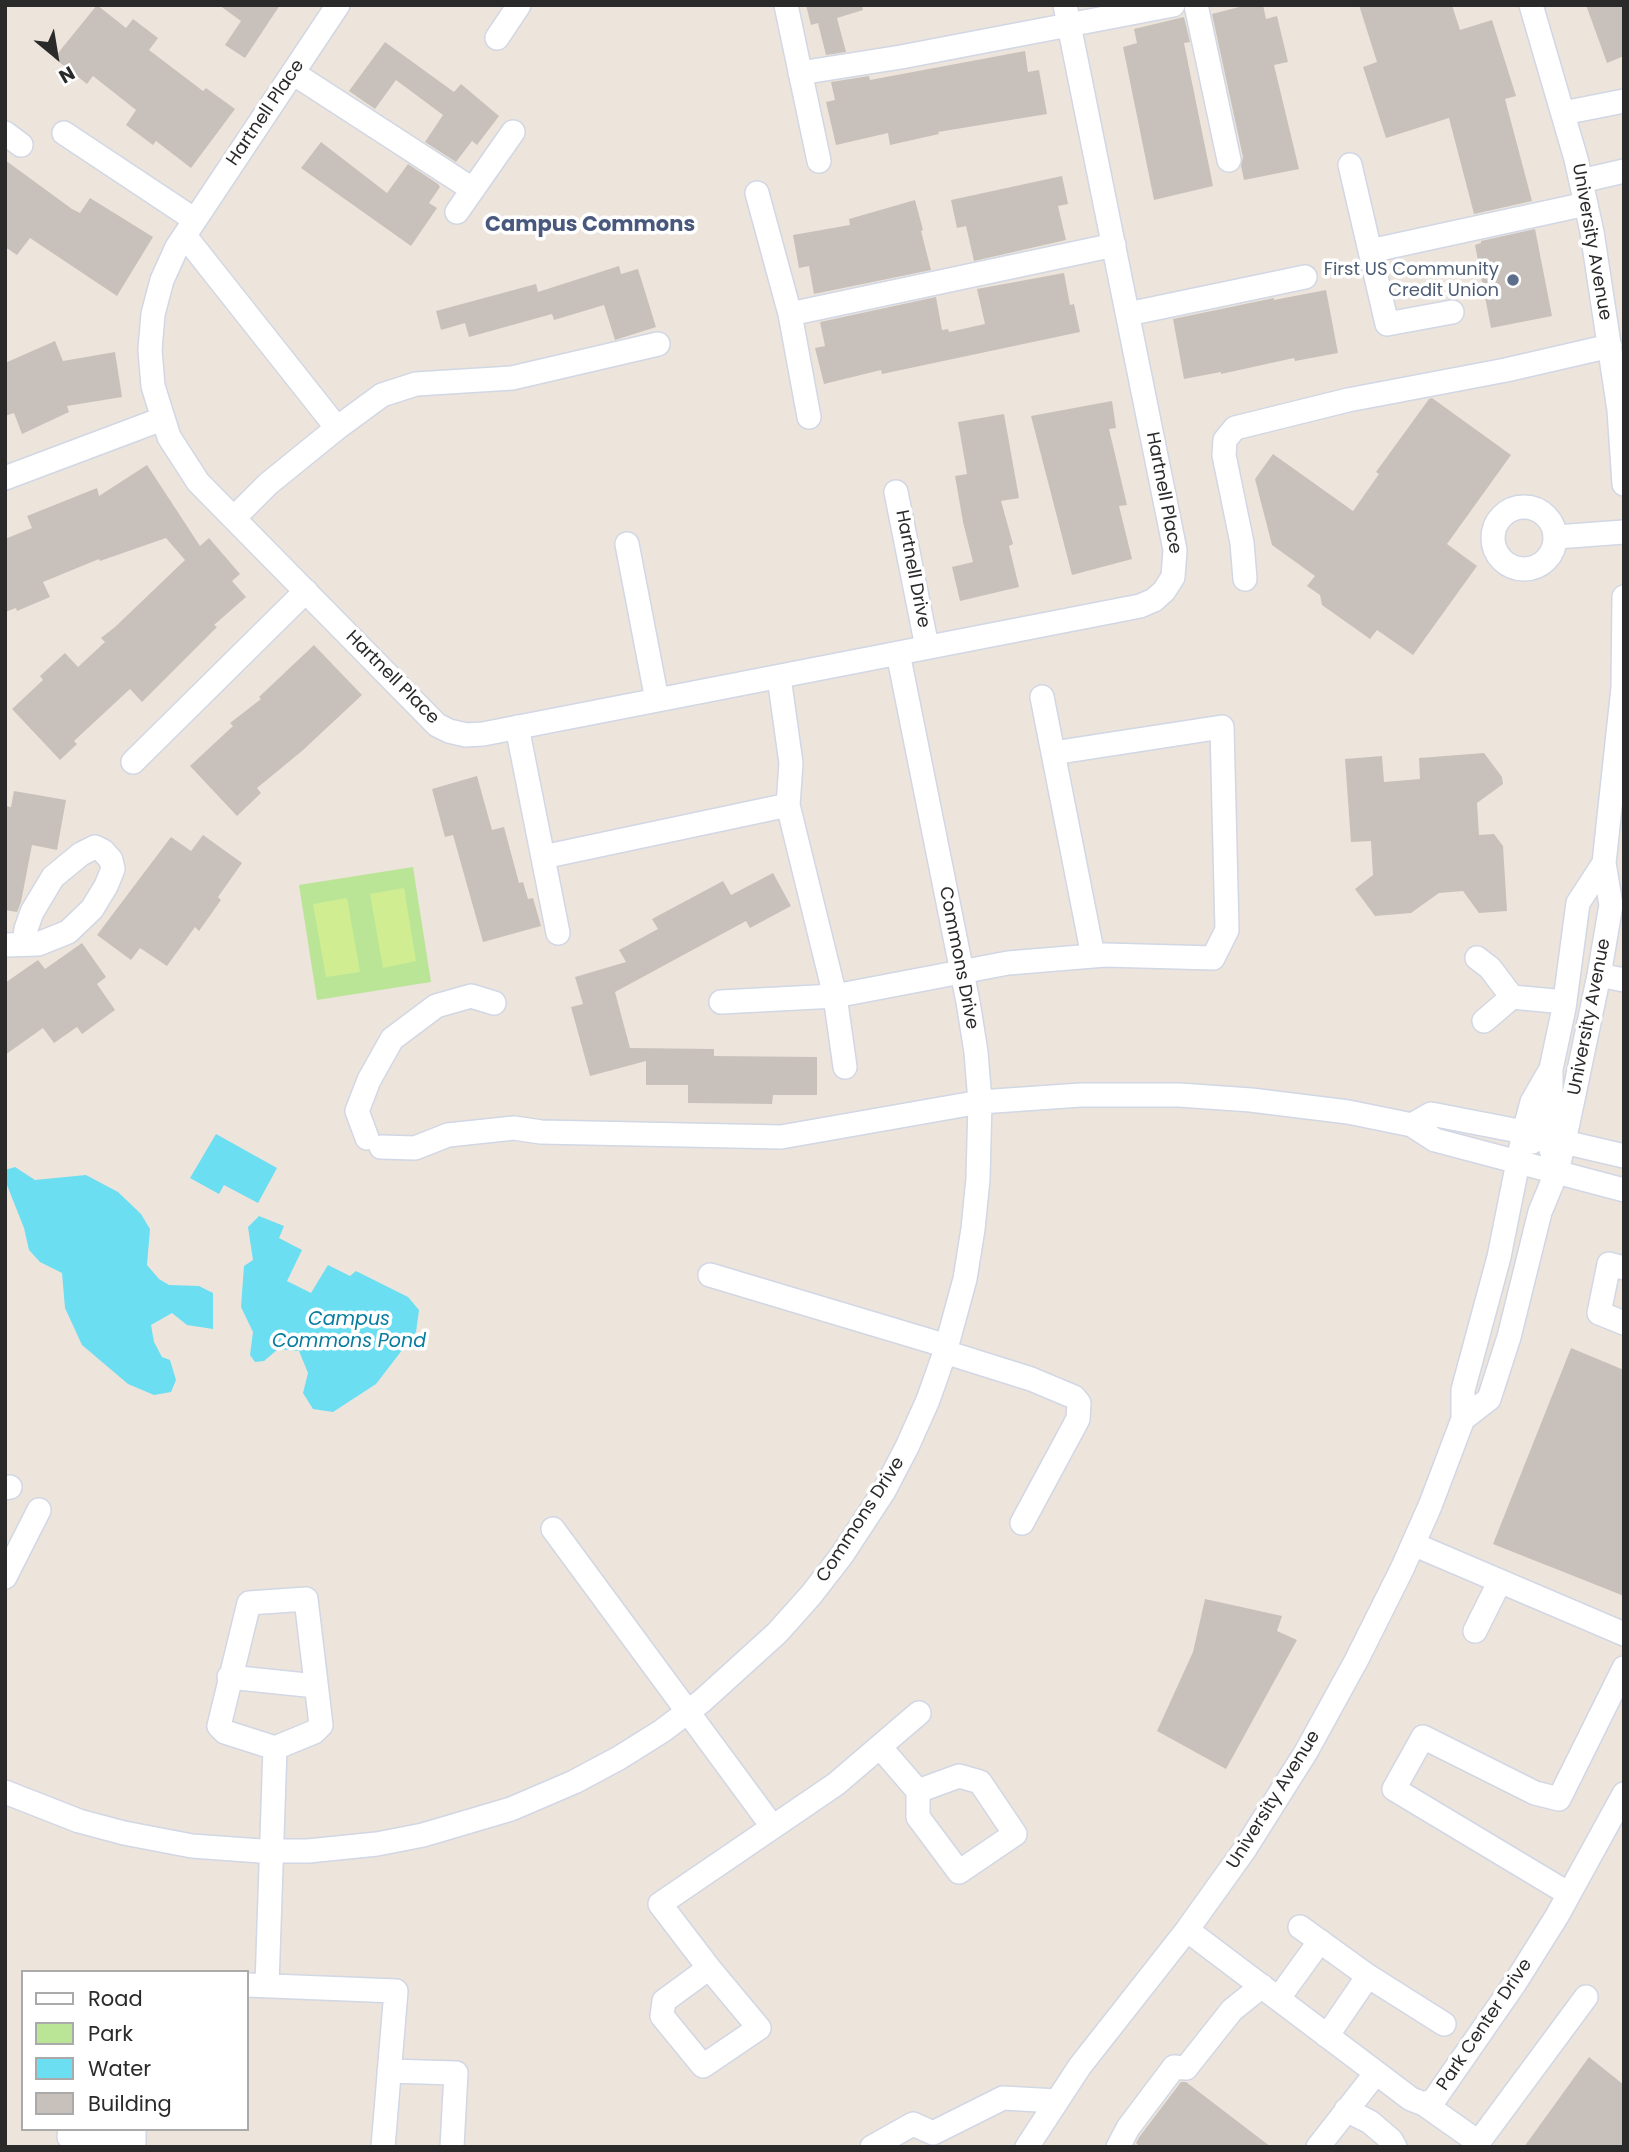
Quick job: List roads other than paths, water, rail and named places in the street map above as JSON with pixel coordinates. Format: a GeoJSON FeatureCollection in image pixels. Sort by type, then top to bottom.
{"type":"FeatureCollection","features":[{"type":"Feature","properties":{"kind":"street","name":"Hartnell Place"},"geometry":{"type":"LineString","coordinates":[[338,5],[190,228],[162,280],[153,314],[151,368],[162,419],[178,453],[198,482],[437,724],[449,731],[466,735],[1140,606],[1154,600],[1164,591],[1173,577],[1175,550],[1067,15]]}},
{"type":"Feature","properties":{"kind":"street"},"geometry":{"type":"LineString","coordinates":[[497,38],[519,5]]}},
{"type":"Feature","properties":{"kind":"street"},"geometry":{"type":"LineString","coordinates":[[786,5],[819,161]]}},
{"type":"Feature","properties":{"kind":"street"},"geometry":{"type":"LineString","coordinates":[[800,73],[1067,15],[1173,5]]}},
{"type":"Feature","properties":{"kind":"street"},"geometry":{"type":"LineString","coordinates":[[1196,5],[1229,160]]}},
{"type":"Feature","properties":{"kind":"street","name":"University Avenue"},"geometry":{"type":"LineString","coordinates":[[1531,5],[1586,204],[1615,356],[1624,484]]}},
{"type":"Feature","properties":{"kind":"street"},"geometry":{"type":"LineString","coordinates":[[293,74],[472,189]]}},
{"type":"Feature","properties":{"kind":"street"},"geometry":{"type":"LineString","coordinates":[[1563,113],[1624,101]]}},
{"type":"Feature","properties":{"kind":"street"},"geometry":{"type":"LineString","coordinates":[[457,212],[513,132]]}},
{"type":"Feature","properties":{"kind":"street"},"geometry":{"type":"LineString","coordinates":[[64,133],[190,228],[337,428]]}},
{"type":"Feature","properties":{"kind":"street"},"geometry":{"type":"LineString","coordinates":[[1350,164],[1387,324],[1452,312]]}},
{"type":"Feature","properties":{"kind":"street"},"geometry":{"type":"LineString","coordinates":[[1581,181],[1624,171]]}},
{"type":"Feature","properties":{"kind":"street"},"geometry":{"type":"LineString","coordinates":[[757,193],[790,314],[809,417]]}},
{"type":"Feature","properties":{"kind":"street"},"geometry":{"type":"LineString","coordinates":[[1370,251],[1586,204]]}},
{"type":"Feature","properties":{"kind":"street"},"geometry":{"type":"LineString","coordinates":[[790,314],[1114,245]]}},
{"type":"Feature","properties":{"kind":"street"},"geometry":{"type":"LineString","coordinates":[[1128,314],[1305,277]]}},
{"type":"Feature","properties":{"kind":"street"},"geometry":{"type":"LineString","coordinates":[[234,518],[268,484],[382,395],[416,384],[512,378],[658,344]]}},
{"type":"Feature","properties":{"kind":"street"},"geometry":{"type":"LineString","coordinates":[[1245,579],[1242,543],[1224,455],[1225,440],[1235,428],[1348,400],[1506,370],[1615,356]]}},
{"type":"Feature","properties":{"kind":"street"},"geometry":{"type":"LineString","coordinates":[[5,478],[162,419]]}},
{"type":"Feature","properties":{"kind":"street","name":"Hartnell Drive"},"geometry":{"type":"LineString","coordinates":[[896,492],[928,648]]}},
{"type":"Feature","properties":{"kind":"street"},"geometry":{"type":"LineString","coordinates":[[1556,537],[1624,532]]}},
{"type":"Feature","properties":{"kind":"street"},"geometry":{"type":"LineString","coordinates":[[627,544],[657,700]]}},
{"type":"Feature","properties":{"kind":"street"},"geometry":{"type":"LineString","coordinates":[[133,762],[306,591]]}},
{"type":"Feature","properties":{"kind":"street","name":"University Avenue"},"geometry":{"type":"LineString","coordinates":[[1463,1419],[1489,1399],[1509,1337],[1540,1212],[1557,1171],[1599,975],[1617,905],[1604,863],[1623,671],[1624,597]]}},
{"type":"Feature","properties":{"kind":"street","name":"Commons Drive"},"geometry":{"type":"LineString","coordinates":[[5,1793],[79,1821],[192,1846],[308,1851],[377,1844],[423,1835],[500,1813],[575,1782],[619,1758],[689,1711],[741,1668],[811,1595],[842,1555],[884,1491],[928,1400],[946,1349],[965,1279],[978,1179],[979,1102],[976,1052],[898,653]]}},
{"type":"Feature","properties":{"kind":"street"},"geometry":{"type":"LineString","coordinates":[[779,677],[791,763],[788,805],[835,996],[845,1067]]}},
{"type":"Feature","properties":{"kind":"street"},"geometry":{"type":"LineString","coordinates":[[1042,697],[1093,956]]}},
{"type":"Feature","properties":{"kind":"street"},"geometry":{"type":"LineString","coordinates":[[517,727],[558,933]]}},
{"type":"Feature","properties":{"kind":"street"},"geometry":{"type":"LineString","coordinates":[[721,1002],[835,996],[1008,963],[1093,956],[1213,958],[1227,930],[1223,727],[1054,753]]}},
{"type":"Feature","properties":{"kind":"street"},"geometry":{"type":"LineString","coordinates":[[543,857],[788,805]]}},
{"type":"Feature","properties":{"kind":"street","name":"University Avenue"},"geometry":{"type":"LineString","coordinates":[[1557,1171],[1547,1125],[1551,1103],[1551,1069],[1565,1002],[1578,903],[1604,863]]}},
{"type":"Feature","properties":{"kind":"street"},"geometry":{"type":"LineString","coordinates":[[1478,958],[1490,968],[1512,997]]}},
{"type":"Feature","properties":{"kind":"street"},"geometry":{"type":"LineString","coordinates":[[1599,975],[1624,980]]}},
{"type":"Feature","properties":{"kind":"street"},"geometry":{"type":"LineString","coordinates":[[494,1003],[471,996],[436,1006],[392,1039],[369,1080],[357,1111],[374,1142],[415,1148],[448,1135],[514,1128],[541,1132],[781,1137],[979,1102],[1081,1095],[1179,1096],[1251,1100],[1335,1110],[1412,1125],[1435,1140],[1624,1191]]}},
{"type":"Feature","properties":{"kind":"street"},"geometry":{"type":"LineString","coordinates":[[1484,1021],[1512,997],[1565,1002]]}},
{"type":"Feature","properties":{"kind":"street","name":"University Avenue"},"geometry":{"type":"LineString","coordinates":[[1027,2147],[1080,2066],[1187,1930],[1245,1849],[1306,1752],[1356,1661],[1413,1544],[1463,1419],[1463,1390],[1499,1257],[1524,1132],[1532,1102],[1551,1069]]}},
{"type":"Feature","properties":{"kind":"street"},"geometry":{"type":"LineString","coordinates":[[1412,1125],[1431,1114],[1524,1132],[1557,1171]]}},
{"type":"Feature","properties":{"kind":"street"},"geometry":{"type":"LineString","coordinates":[[1564,1142],[1624,1156]]}},
{"type":"Feature","properties":{"kind":"street"},"geometry":{"type":"LineString","coordinates":[[1624,1268],[1609,1264],[1599,1313],[1624,1323]]}},
{"type":"Feature","properties":{"kind":"street"},"geometry":{"type":"LineString","coordinates":[[710,1275],[946,1349],[1074,1397],[1079,1403],[1078,1419],[1023,1522]]}},
{"type":"Feature","properties":{"kind":"street"},"geometry":{"type":"LineString","coordinates":[[5,1577],[39,1510]]}},
{"type":"Feature","properties":{"kind":"street"},"geometry":{"type":"LineString","coordinates":[[553,1529],[772,1826]]}},
{"type":"Feature","properties":{"kind":"street"},"geometry":{"type":"LineString","coordinates":[[1413,1544],[1624,1634]]}},
{"type":"Feature","properties":{"kind":"street"},"geometry":{"type":"LineString","coordinates":[[1475,1631],[1500,1581]]}},
{"type":"Feature","properties":{"kind":"street"},"geometry":{"type":"LineString","coordinates":[[306,1599],[321,1725],[314,1732],[275,1748],[225,1732],[219,1726],[229,1677],[249,1603],[306,1599]]}},
{"type":"Feature","properties":{"kind":"street"},"geometry":{"type":"LineString","coordinates":[[1569,1894],[1394,1789],[1423,1737],[1535,1793],[1559,1799],[1624,1668]]}},
{"type":"Feature","properties":{"kind":"street"},"geometry":{"type":"LineString","coordinates":[[229,1677],[316,1686]]}},
{"type":"Feature","properties":{"kind":"street"},"geometry":{"type":"LineString","coordinates":[[709,1968],[660,1904],[836,1784],[919,1713]]}},
{"type":"Feature","properties":{"kind":"street"},"geometry":{"type":"LineString","coordinates":[[880,1747],[918,1791],[918,1817],[959,1872],[1016,1834],[980,1782],[959,1776],[918,1791]]}},
{"type":"Feature","properties":{"kind":"street"},"geometry":{"type":"LineString","coordinates":[[275,1748],[272,1851],[257,1985],[396,1992],[383,2147]]}},
{"type":"Feature","properties":{"kind":"street","name":"Park Center Drive"},"geometry":{"type":"LineString","coordinates":[[1187,1930],[1410,2099],[1424,2104],[1434,2099],[1449,2080],[1515,1983],[1569,1894],[1624,1794]]}},
{"type":"Feature","properties":{"kind":"street"},"geometry":{"type":"LineString","coordinates":[[1300,1927],[1368,1976],[1444,2024]]}},
{"type":"Feature","properties":{"kind":"street"},"geometry":{"type":"LineString","coordinates":[[1118,2147],[1128,2128],[1174,2067],[1185,2068],[1233,2010],[1270,1993],[1320,1941]]}},
{"type":"Feature","properties":{"kind":"street"},"geometry":{"type":"LineString","coordinates":[[1327,2036],[1368,1976]]}},
{"type":"Feature","properties":{"kind":"street"},"geometry":{"type":"LineString","coordinates":[[1424,2104],[1476,2145],[1586,1997]]}},
{"type":"Feature","properties":{"kind":"street"},"geometry":{"type":"LineString","coordinates":[[389,2071],[456,2073],[452,2147]]}},
{"type":"Feature","properties":{"kind":"street"},"geometry":{"type":"LineString","coordinates":[[1318,2147],[1376,2073]]}},
{"type":"Feature","properties":{"kind":"street"},"geometry":{"type":"LineString","coordinates":[[872,2147],[913,2124],[933,2133],[1003,2098],[1057,2101]]}},
{"type":"Feature","properties":{"kind":"street"},"geometry":{"type":"LineString","coordinates":[[1346,2110],[1370,2122],[1391,2140],[1395,2147]]}},
{"type":"Feature","properties":{"kind":"street"},"geometry":{"type":"LineString","coordinates":[[70,2131],[69,2137],[134,2142],[134,2131]]}},
{"type":"Feature","properties":{"kind":"water"},"geometry":{"type":"Polygon","coordinates":[[[216,1134],[277,1168],[258,1203],[224,1185],[219,1194],[190,1178],[216,1134]]]}},
{"type":"Feature","properties":{"kind":"water"},"geometry":{"type":"Polygon","coordinates":[[[15,1167],[35,1180],[86,1175],[118,1192],[141,1214],[150,1229],[147,1265],[159,1279],[169,1285],[199,1286],[213,1293],[213,1329],[187,1325],[172,1313],[151,1325],[154,1342],[162,1357],[170,1360],[176,1380],[171,1392],[154,1395],[128,1384],[82,1345],[65,1308],[62,1273],[40,1262],[29,1250],[24,1228],[5,1180],[5,1170],[15,1167]]]}},
{"type":"Feature","properties":{"kind":"water","name":"Campus Commons Pond"},"geometry":{"type":"Polygon","coordinates":[[[259,1216],[284,1226],[279,1238],[302,1250],[287,1281],[311,1293],[328,1265],[350,1276],[356,1271],[408,1297],[419,1310],[416,1332],[376,1384],[333,1412],[313,1409],[303,1393],[308,1373],[299,1351],[278,1349],[264,1361],[255,1362],[250,1355],[253,1332],[241,1307],[244,1266],[253,1260],[248,1227],[259,1216]]]}},
{"type":"Feature","properties":{"kind":"place","name":"First US Community Credit Union"},"geometry":{"type":"Point","coordinates":[1513,280]}},
{"type":"Feature","properties":{"kind":"district","name":"Campus Commons"},"geometry":{"type":"Point","coordinates":[590,226]}}]}
